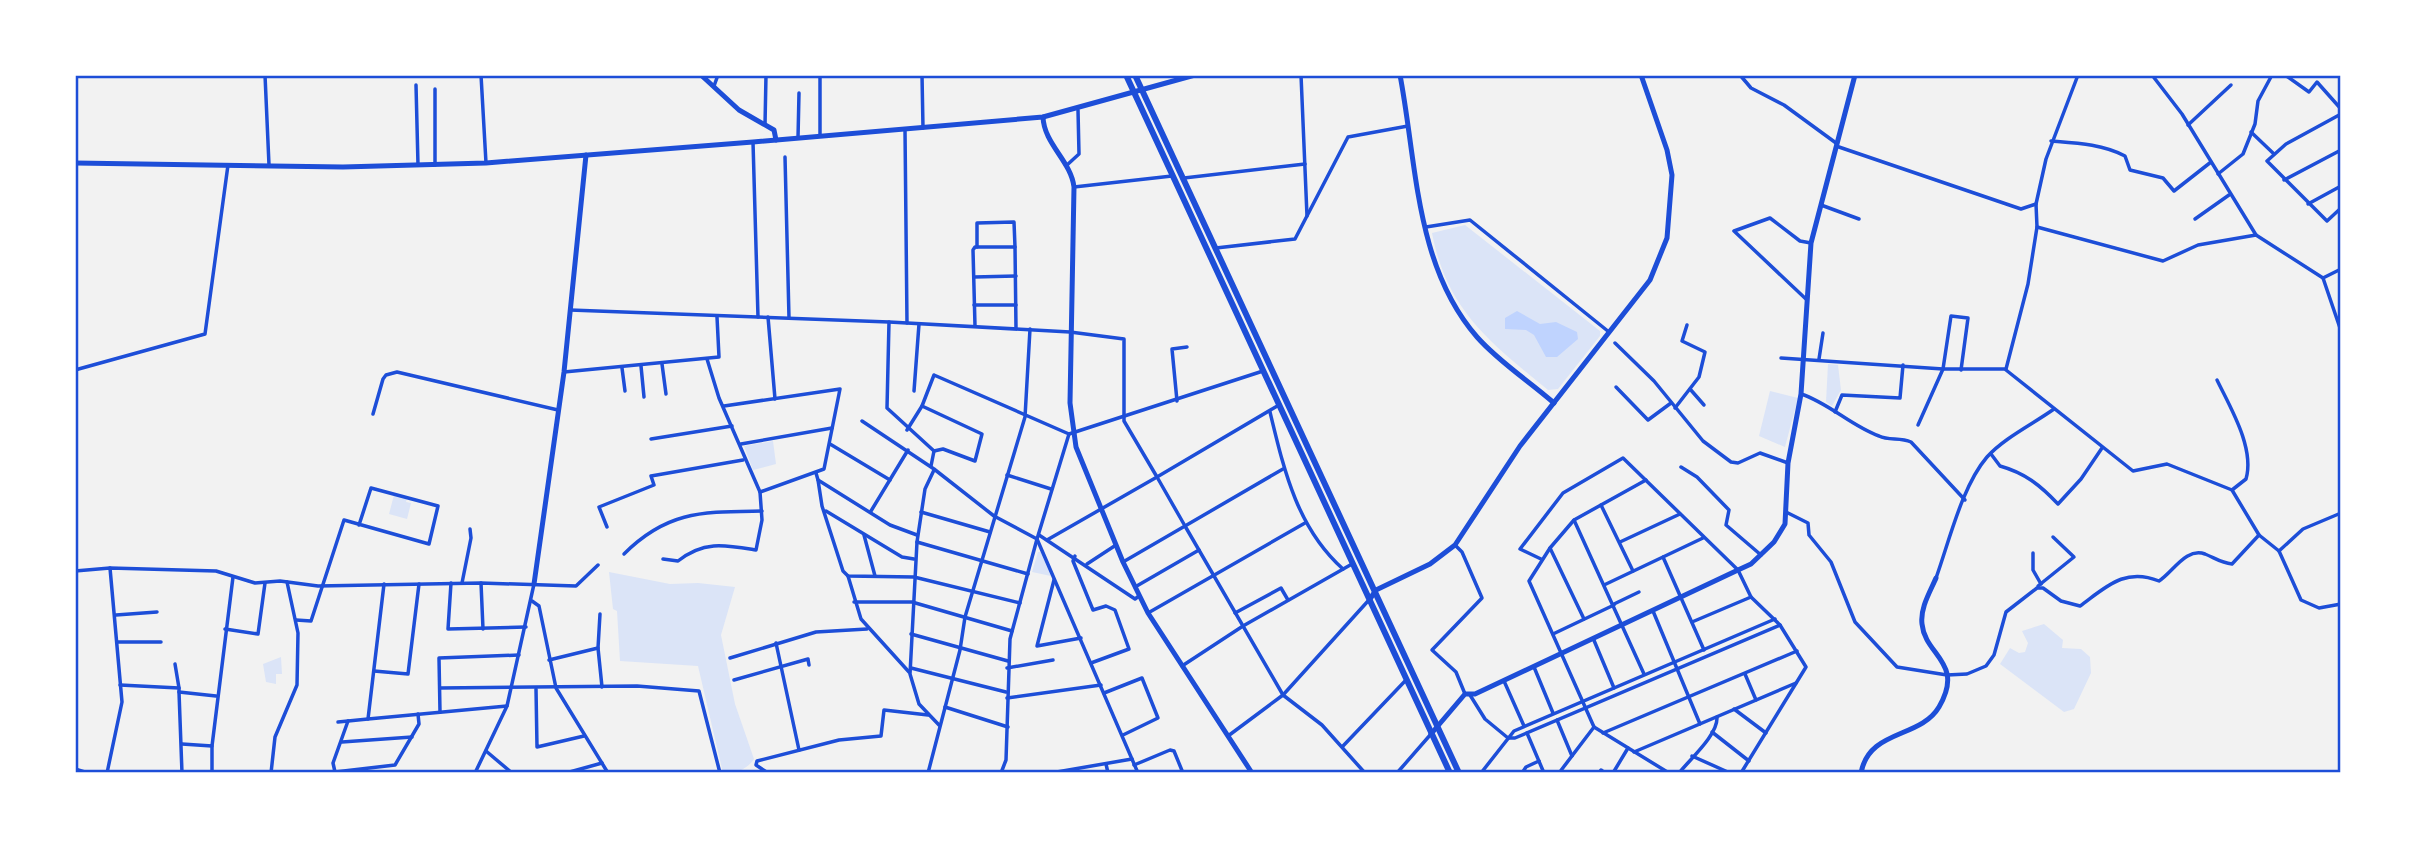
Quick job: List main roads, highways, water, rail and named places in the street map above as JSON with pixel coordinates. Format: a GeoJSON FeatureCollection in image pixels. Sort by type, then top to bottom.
{"type":"FeatureCollection","features":[{"type":"Feature","properties":{"kind":"highway"},"geometry":{"type":"LineString","coordinates":[[1126,75],[1138,92],[1184,178],[1459,773]]}},
{"type":"Feature","properties":{"kind":"highway"},"geometry":{"type":"LineString","coordinates":[[1135,75],[1138,92],[1173,176],[1450,773]]}},
{"type":"Feature","properties":{"kind":"water"},"geometry":{"type":"Polygon","coordinates":[[[1517,311],[1540,324],[1556,322],[1577,332],[1578,339],[1557,357],[1546,357],[1534,335],[1526,330],[1505,329],[1505,318],[1517,311]]]}}]}
